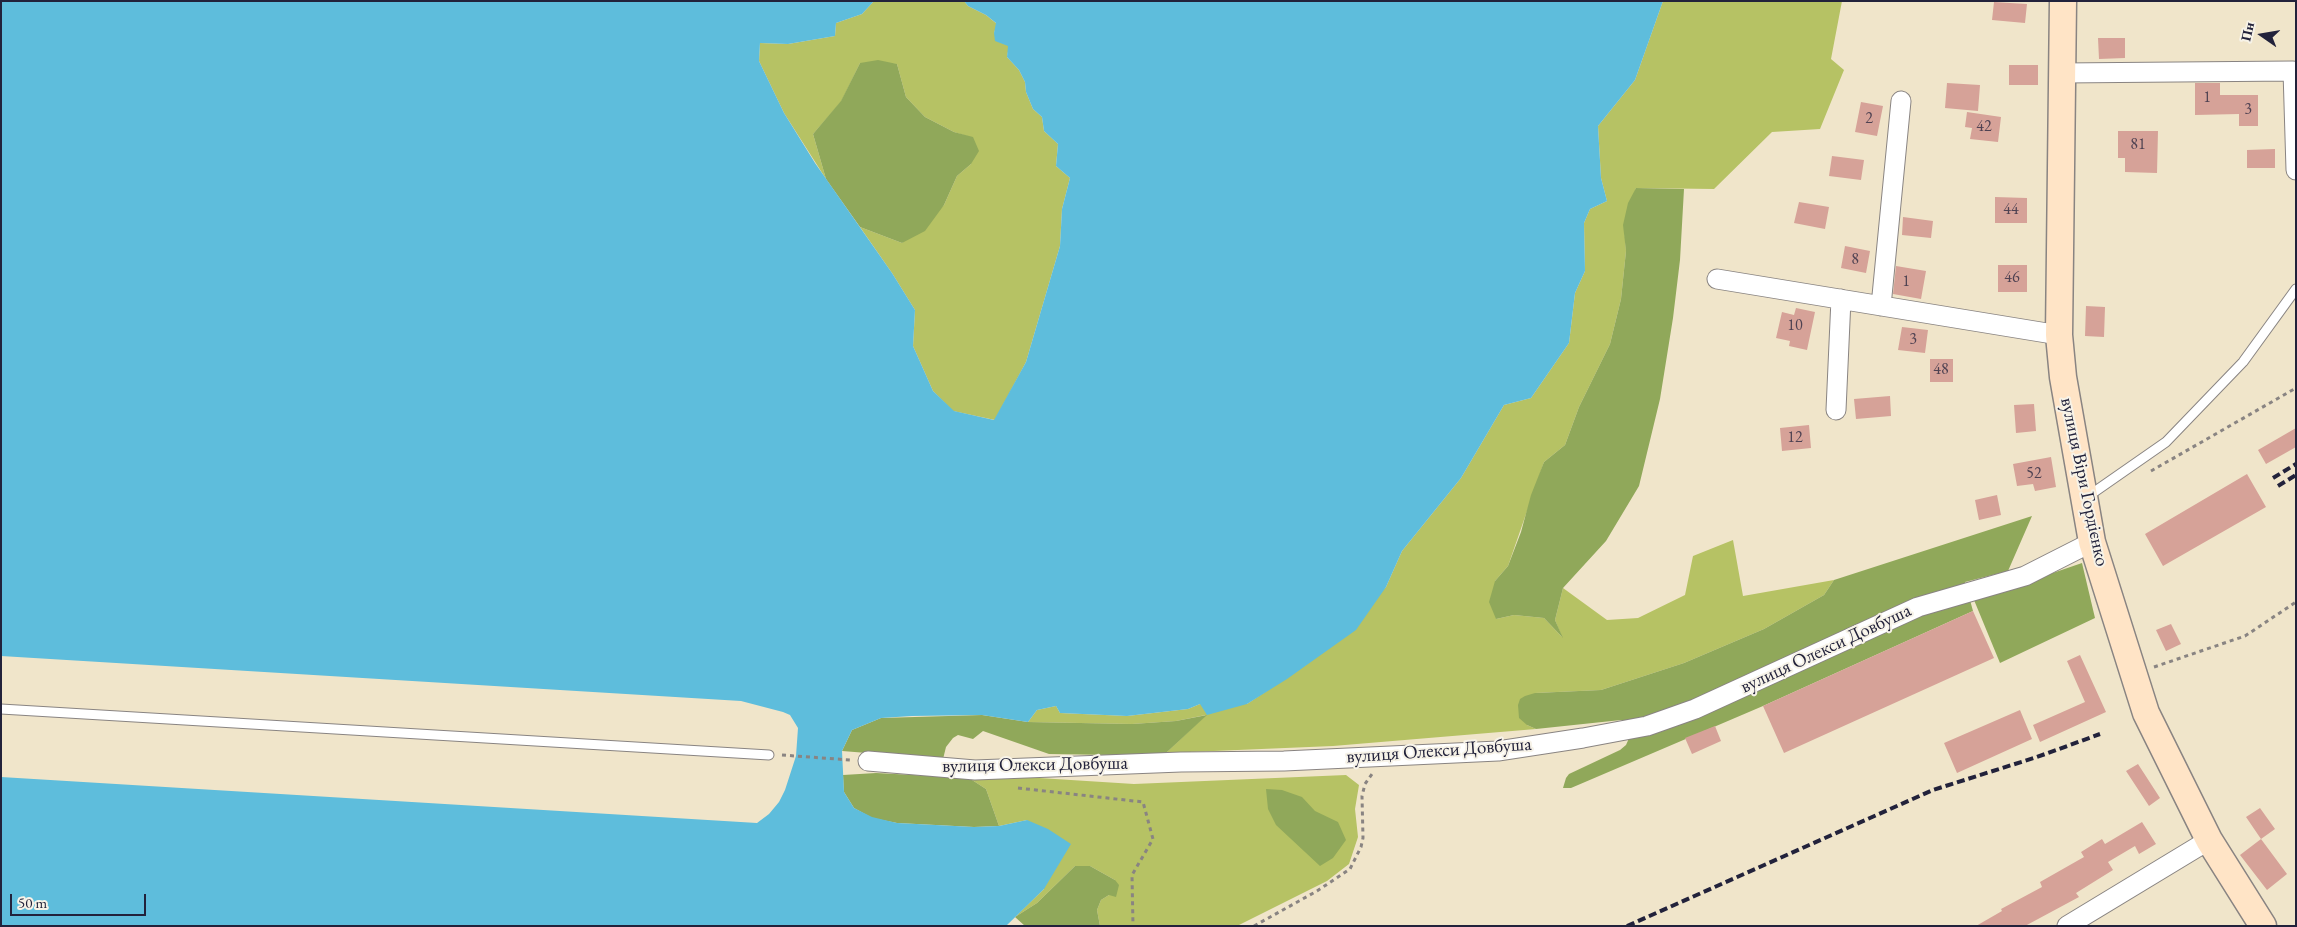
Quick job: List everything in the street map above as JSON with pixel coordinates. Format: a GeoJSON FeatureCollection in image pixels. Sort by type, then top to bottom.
{"type":"FeatureCollection","features":[{"type":"Feature","properties":{"kind":"street","name":"вулиця Віри Гордієнко"},"geometry":{"type":"LineString","coordinates":[[2062,1],[2059,335],[2063,377],[2092,542],[2146,713],[2209,840],[2263,926]]}},
{"type":"Feature","properties":{"kind":"street"},"geometry":{"type":"LineString","coordinates":[[2062,73],[2293,71],[2296,170]]}},
{"type":"Feature","properties":{"kind":"street"},"geometry":{"type":"LineString","coordinates":[[1881,306],[1901,101]]}},
{"type":"Feature","properties":{"kind":"street"},"geometry":{"type":"LineString","coordinates":[[1717,279],[2059,335]]}},
{"type":"Feature","properties":{"kind":"street"},"geometry":{"type":"LineString","coordinates":[[1836,410],[1841,300]]}},
{"type":"Feature","properties":{"kind":"street","name":"вулиця Олекси Довбуша"},"geometry":{"type":"LineString","coordinates":[[868,761],[975,770],[1390,756],[1498,751],[1646,726],[1695,709],[1918,607],[2025,576],[2092,542]]}},
{"type":"Feature","properties":{"kind":"street"},"geometry":{"type":"LineString","coordinates":[[2067,926],[2209,840]]}},
{"type":"Feature","properties":{"kind":"lane"},"geometry":{"type":"LineString","coordinates":[[2084,498],[2166,442],[2243,362],[2296,289]]}},
{"type":"Feature","properties":{"kind":"lane"},"geometry":{"type":"LineString","coordinates":[[1,709],[769,755]]}},
{"type":"Feature","properties":{"kind":"path"},"geometry":{"type":"LineString","coordinates":[[2146,474],[2296,388]]}},
{"type":"Feature","properties":{"kind":"path"},"geometry":{"type":"LineString","coordinates":[[2148,669],[2245,636],[2296,602]]}},
{"type":"Feature","properties":{"kind":"path"},"geometry":{"type":"LineString","coordinates":[[769,755],[868,761]]}},
{"type":"Feature","properties":{"kind":"path"},"geometry":{"type":"LineString","coordinates":[[1254,926],[1317,891],[1350,870],[1363,838],[1362,796],[1365,784],[1390,756]]}},
{"type":"Feature","properties":{"kind":"path"},"geometry":{"type":"LineString","coordinates":[[1010,787],[1143,802],[1153,839],[1132,874],[1133,926]]}},
{"type":"Feature","properties":{"kind":"green space"},"geometry":{"type":"Polygon","coordinates":[[[874,1],[964,1],[968,6],[986,15],[997,24],[994,33],[1009,46],[1007,57],[1019,70],[1025,82],[1026,92],[1033,109],[1042,117],[1044,131],[1058,144],[1056,166],[1070,178],[1062,209],[1060,246],[1026,362],[995,420],[953,411],[933,391],[913,346],[915,310],[860,227],[902,243],[944,205],[957,176],[971,164],[973,138],[954,132],[925,117],[906,97],[897,64],[860,63],[841,102],[813,134],[826,179],[784,113],[759,61],[760,43],[788,44],[835,36],[836,23],[862,14],[874,1]]]}},
{"type":"Feature","properties":{"kind":"green space"},"geometry":{"type":"Polygon","coordinates":[[[1663,1],[1842,1],[1831,59],[1844,70],[1820,129],[1772,132],[1714,189],[1636,188],[1624,224],[1626,251],[1621,299],[1610,344],[1579,407],[1565,445],[1544,462],[1508,566],[1495,581],[1496,619],[1514,615],[1544,618],[1562,637],[1555,620],[1563,588],[1607,620],[1638,618],[1685,595],[1693,556],[1733,540],[1743,596],[1834,580],[1824,595],[1764,629],[1684,663],[1601,690],[1535,693],[1527,725],[1536,729],[1333,746],[1166,753],[1206,715],[1176,721],[1132,724],[1028,722],[1037,710],[1056,706],[1060,713],[1127,716],[1188,709],[1200,704],[1247,704],[1307,664],[1386,587],[1402,551],[1461,478],[1504,405],[1531,398],[1569,343],[1575,293],[1585,271],[1584,223],[1590,209],[1607,201],[1601,178],[1598,126],[1635,80],[1663,1]]]}},
{"type":"Feature","properties":{"kind":"green space"},"geometry":{"type":"Polygon","coordinates":[[[878,60],[897,64],[906,97],[925,117],[954,132],[973,137],[979,151],[971,164],[957,176],[944,205],[925,231],[902,243],[860,227],[826,179],[813,134],[841,101],[860,63],[878,60]]]}},
{"type":"Feature","properties":{"kind":"green space"},"geometry":{"type":"Polygon","coordinates":[[[1636,188],[1684,189],[1680,260],[1660,399],[1639,486],[1606,541],[1563,588],[1555,620],[1563,638],[1544,618],[1514,615],[1496,619],[1489,602],[1495,581],[1508,566],[1544,462],[1565,445],[1579,407],[1610,344],[1621,299],[1626,251],[1623,225],[1628,203],[1636,188]]]}},
{"type":"Feature","properties":{"kind":"green space"},"geometry":{"type":"Polygon","coordinates":[[[2032,516],[2008,571],[1965,582],[1973,611],[1763,706],[1571,788],[1563,788],[1569,774],[1620,750],[1626,745],[1630,736],[1627,722],[1621,720],[1536,729],[1527,725],[1519,718],[1518,705],[1520,699],[1525,696],[1535,693],[1601,690],[1684,663],[1764,629],[1824,595],[1834,580],[2032,516]]]}},
{"type":"Feature","properties":{"kind":"green space"},"geometry":{"type":"Polygon","coordinates":[[[2082,563],[2095,618],[2000,663],[1974,600],[2082,563]]]}},
{"type":"Feature","properties":{"kind":"green space"},"geometry":{"type":"Polygon","coordinates":[[[982,715],[1028,722],[1132,724],[1176,721],[1207,715],[1166,753],[1112,755],[1049,754],[983,731],[973,739],[958,735],[953,738],[946,747],[943,759],[842,751],[852,730],[881,718],[982,715]]]}},
{"type":"Feature","properties":{"kind":"green space"},"geometry":{"type":"Polygon","coordinates":[[[876,773],[969,778],[986,789],[999,826],[974,827],[897,823],[872,818],[854,808],[844,792],[843,775],[876,773]]]}},
{"type":"Feature","properties":{"kind":"green space"},"geometry":{"type":"Polygon","coordinates":[[[992,775],[1134,784],[1346,775],[1359,785],[1355,809],[1358,837],[1349,864],[1327,881],[1237,926],[1100,926],[1097,910],[1101,900],[1109,895],[1115,880],[1090,866],[1075,866],[1037,903],[1015,917],[1044,889],[1027,820],[999,826],[986,789],[969,778],[992,775]]]}},
{"type":"Feature","properties":{"kind":"green space"},"geometry":{"type":"Polygon","coordinates":[[[1266,789],[1282,790],[1302,797],[1315,811],[1338,822],[1346,840],[1333,858],[1320,866],[1276,825],[1268,809],[1266,789]]]}},
{"type":"Feature","properties":{"kind":"green space"},"geometry":{"type":"Polygon","coordinates":[[[1075,866],[1090,866],[1115,880],[1119,885],[1116,897],[1109,895],[1101,900],[1097,910],[1100,926],[1025,926],[1015,917],[1037,903],[1075,866]]]}},
{"type":"Feature","properties":{"kind":"water"},"geometry":{"type":"Polygon","coordinates":[[[1,1],[874,1],[862,14],[836,23],[835,36],[788,44],[760,43],[759,61],[784,113],[815,163],[892,273],[915,310],[913,346],[933,391],[954,411],[994,420],[1026,362],[1060,246],[1062,209],[1070,178],[1056,166],[1058,144],[1044,131],[1042,117],[1033,109],[1026,92],[1025,82],[1019,70],[1007,57],[1008,46],[995,41],[996,23],[986,15],[968,6],[964,1],[1663,1],[1635,80],[1598,126],[1601,178],[1607,201],[1590,209],[1584,223],[1585,271],[1575,293],[1569,343],[1531,398],[1504,405],[1461,478],[1402,551],[1386,587],[1356,630],[1287,679],[1247,704],[1207,715],[1200,704],[1188,709],[1127,716],[1060,713],[1056,706],[1037,710],[1028,722],[982,715],[912,716],[881,718],[852,730],[842,751],[844,792],[854,808],[872,817],[897,823],[974,827],[999,826],[1027,820],[1048,829],[1071,844],[1044,889],[1006,926],[1,926],[1,777],[757,823],[769,814],[779,802],[785,790],[796,756],[798,728],[790,715],[741,701],[1,656],[1,1]]]}},
{"type":"Feature","properties":{"kind":"building"},"geometry":{"type":"Polygon","coordinates":[[[1994,2],[2027,4],[2025,23],[1992,20],[1994,2]]]}},
{"type":"Feature","properties":{"kind":"building"},"geometry":{"type":"Polygon","coordinates":[[[2098,38],[2125,38],[2125,58],[2099,59],[2098,38]]]}},
{"type":"Feature","properties":{"kind":"building"},"geometry":{"type":"Polygon","coordinates":[[[2009,65],[2038,65],[2038,85],[2009,85],[2009,65]]]}},
{"type":"Feature","properties":{"kind":"building"},"geometry":{"type":"Polygon","coordinates":[[[1947,83],[1980,85],[1978,111],[1945,108],[1947,83]]]}},
{"type":"Feature","properties":{"kind":"building"},"geometry":{"type":"Polygon","coordinates":[[[2195,83],[2220,83],[2220,95],[2258,95],[2258,126],[2239,126],[2239,114],[2195,115],[2195,83]]]}},
{"type":"Feature","properties":{"kind":"building"},"geometry":{"type":"Polygon","coordinates":[[[1861,102],[1883,106],[1877,136],[1855,132],[1861,102]]]}},
{"type":"Feature","properties":{"kind":"building"},"geometry":{"type":"Polygon","coordinates":[[[1967,112],[2001,117],[1998,142],[1970,139],[1972,128],[1965,127],[1967,112]]]}},
{"type":"Feature","properties":{"kind":"building"},"geometry":{"type":"Polygon","coordinates":[[[2118,131],[2158,131],[2157,173],[2125,172],[2125,158],[2118,158],[2118,131]]]}},
{"type":"Feature","properties":{"kind":"building"},"geometry":{"type":"Polygon","coordinates":[[[2275,149],[2275,168],[2247,168],[2247,150],[2275,149]]]}},
{"type":"Feature","properties":{"kind":"building"},"geometry":{"type":"Polygon","coordinates":[[[1832,156],[1864,160],[1861,180],[1829,176],[1832,156]]]}},
{"type":"Feature","properties":{"kind":"building"},"geometry":{"type":"Polygon","coordinates":[[[1995,197],[2027,198],[2027,223],[1995,223],[1995,197]]]}},
{"type":"Feature","properties":{"kind":"building"},"geometry":{"type":"Polygon","coordinates":[[[1799,202],[1829,207],[1825,229],[1794,223],[1799,202]]]}},
{"type":"Feature","properties":{"kind":"building"},"geometry":{"type":"Polygon","coordinates":[[[1903,217],[1933,221],[1931,238],[1902,235],[1903,217]]]}},
{"type":"Feature","properties":{"kind":"building"},"geometry":{"type":"Polygon","coordinates":[[[1845,246],[1870,251],[1866,273],[1841,268],[1845,246]]]}},
{"type":"Feature","properties":{"kind":"building"},"geometry":{"type":"Polygon","coordinates":[[[1998,265],[2027,265],[2027,292],[1998,292],[1998,265]]]}},
{"type":"Feature","properties":{"kind":"building"},"geometry":{"type":"Polygon","coordinates":[[[1896,266],[1926,271],[1921,299],[1893,294],[1896,266]]]}},
{"type":"Feature","properties":{"kind":"building"},"geometry":{"type":"Polygon","coordinates":[[[2086,306],[2105,307],[2104,337],[2085,336],[2086,306]]]}},
{"type":"Feature","properties":{"kind":"building"},"geometry":{"type":"Polygon","coordinates":[[[1796,308],[1815,312],[1807,350],[1789,346],[1790,341],[1776,338],[1782,312],[1794,315],[1796,308]]]}},
{"type":"Feature","properties":{"kind":"building"},"geometry":{"type":"Polygon","coordinates":[[[1902,327],[1928,330],[1925,353],[1898,350],[1902,327]]]}},
{"type":"Feature","properties":{"kind":"building"},"geometry":{"type":"Polygon","coordinates":[[[1930,359],[1953,359],[1953,382],[1930,382],[1930,359]]]}},
{"type":"Feature","properties":{"kind":"building"},"geometry":{"type":"Polygon","coordinates":[[[1890,396],[1891,416],[1856,419],[1854,399],[1890,396]]]}},
{"type":"Feature","properties":{"kind":"building"},"geometry":{"type":"Polygon","coordinates":[[[2034,404],[2036,431],[2016,433],[2014,405],[2034,404]]]}},
{"type":"Feature","properties":{"kind":"building"},"geometry":{"type":"Polygon","coordinates":[[[1809,425],[1811,448],[1782,451],[1780,428],[1809,425]]]}},
{"type":"Feature","properties":{"kind":"building"},"geometry":{"type":"Polygon","coordinates":[[[2296,428],[2296,447],[2266,464],[2258,450],[2296,428]]]}},
{"type":"Feature","properties":{"kind":"building"},"geometry":{"type":"Polygon","coordinates":[[[2051,457],[2056,487],[2035,491],[2033,484],[2017,486],[2013,464],[2051,457]]]}},
{"type":"Feature","properties":{"kind":"building"},"geometry":{"type":"Polygon","coordinates":[[[2247,474],[2266,507],[2163,566],[2145,534],[2247,474]]]}},
{"type":"Feature","properties":{"kind":"building"},"geometry":{"type":"Polygon","coordinates":[[[1997,495],[2001,515],[1979,520],[1975,500],[1997,495]]]}},
{"type":"Feature","properties":{"kind":"building"},"geometry":{"type":"Polygon","coordinates":[[[1973,611],[1994,658],[1784,753],[1763,706],[1973,611]]]}},
{"type":"Feature","properties":{"kind":"building"},"geometry":{"type":"Polygon","coordinates":[[[2171,624],[2181,644],[2166,651],[2156,630],[2171,624]]]}},
{"type":"Feature","properties":{"kind":"building"},"geometry":{"type":"Polygon","coordinates":[[[2080,655],[2106,712],[2040,742],[2033,725],[2085,702],[2067,661],[2080,655]]]}},
{"type":"Feature","properties":{"kind":"building"},"geometry":{"type":"Polygon","coordinates":[[[2020,710],[2032,739],[1957,773],[1944,743],[2020,710]]]}},
{"type":"Feature","properties":{"kind":"building"},"geometry":{"type":"Polygon","coordinates":[[[1715,726],[1721,741],[1692,754],[1685,738],[1715,726]]]}},
{"type":"Feature","properties":{"kind":"building"},"geometry":{"type":"Polygon","coordinates":[[[2138,764],[2160,798],[2149,806],[2126,771],[2138,764]]]}},
{"type":"Feature","properties":{"kind":"building"},"geometry":{"type":"Polygon","coordinates":[[[2260,808],[2275,829],[2261,839],[2246,817],[2260,808]]]}},
{"type":"Feature","properties":{"kind":"building"},"geometry":{"type":"Polygon","coordinates":[[[2142,822],[2156,844],[2139,854],[2135,846],[2108,862],[2113,870],[2076,893],[2079,897],[2025,926],[1976,926],[2002,911],[2001,909],[2042,887],[2040,882],[2084,857],[2081,852],[2102,839],[2105,844],[2142,822]]]}},
{"type":"Feature","properties":{"kind":"building"},"geometry":{"type":"Polygon","coordinates":[[[2261,839],[2287,874],[2267,890],[2240,855],[2261,839]]]}},
{"type":"Feature","properties":{"kind":"railway"},"geometry":{"type":"LineString","coordinates":[[2273,478],[2296,464]]}},
{"type":"Feature","properties":{"kind":"railway"},"geometry":{"type":"LineString","coordinates":[[2278,486],[2296,475]]}},
{"type":"Feature","properties":{"kind":"railway"},"geometry":{"type":"LineString","coordinates":[[1627,926],[1933,790],[2037,757],[2100,734]]}}]}
